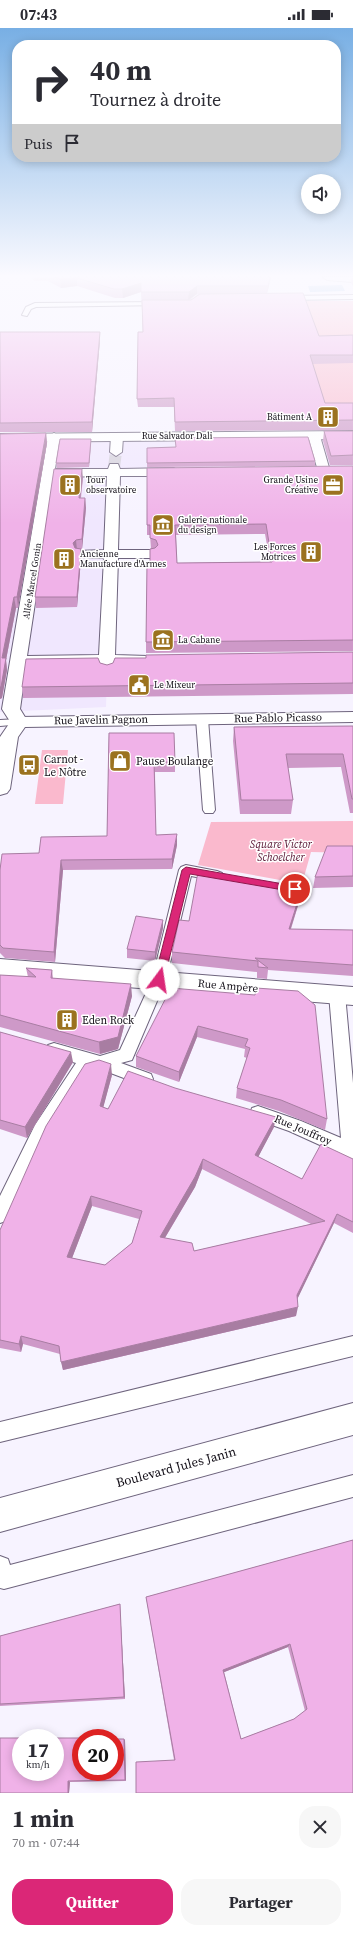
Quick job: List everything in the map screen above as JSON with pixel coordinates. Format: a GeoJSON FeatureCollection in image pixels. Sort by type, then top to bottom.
{"type":"FeatureCollection","features":[{"type":"Feature","properties":{"kind":"street","name":"Rue Salvador Dali"},"geometry":{"type":"LineString","coordinates":[[0,438],[353,435]]}},
{"type":"Feature","properties":{"kind":"street"},"geometry":{"type":"LineString","coordinates":[[314,436],[324,470]]}},
{"type":"Feature","properties":{"kind":"street","name":"Allée Marcel Gonin"},"geometry":{"type":"LineString","coordinates":[[19,722],[11,708],[19,660],[41,555],[54,437]]}},
{"type":"Feature","properties":{"kind":"street"},"geometry":{"type":"LineString","coordinates":[[116,452],[117,437]]}},
{"type":"Feature","properties":{"kind":"street"},"geometry":{"type":"LineString","coordinates":[[107,664],[114,470]]}},
{"type":"Feature","properties":{"kind":"street"},"geometry":{"type":"LineString","coordinates":[[49,473],[114,470],[184,472]]}},
{"type":"Feature","properties":{"kind":"street"},"geometry":{"type":"LineString","coordinates":[[309,471],[339,470]]}},
{"type":"Feature","properties":{"kind":"street"},"geometry":{"type":"LineString","coordinates":[[82,554],[150,554]]}},
{"type":"Feature","properties":{"kind":"street"},"geometry":{"type":"LineString","coordinates":[[19,660],[107,664],[154,659]]}},
{"type":"Feature","properties":{"kind":"street","name":"Rue Pablo Picasso"},"geometry":{"type":"LineString","coordinates":[[202,719],[353,717]]}},
{"type":"Feature","properties":{"kind":"street","name":"Rue Javelin Pagnon"},"geometry":{"type":"LineString","coordinates":[[19,722],[202,719]]}},
{"type":"Feature","properties":{"kind":"street"},"geometry":{"type":"LineString","coordinates":[[0,789],[9,737],[19,722]]}},
{"type":"Feature","properties":{"kind":"street","name":"Rue Ampère"},"geometry":{"type":"LineString","coordinates":[[0,968],[345,995]]}},
{"type":"Feature","properties":{"kind":"street","name":"Boulevard Jules Janin"},"geometry":{"type":"LineString","coordinates":[[0,1515],[353,1419]]}},
{"type":"Feature","properties":{"kind":"lane"},"geometry":{"type":"LineString","coordinates":[[202,719],[209,810]]}},
{"type":"Feature","properties":{"kind":"lane","name":"Rue Javelin Pagnon"},"geometry":{"type":"LineString","coordinates":[[0,723],[19,722]]}},
{"type":"Feature","properties":{"kind":"lane"},"geometry":{"type":"LineString","coordinates":[[0,1215],[41,1130],[80,1068],[126,1055],[159,980],[186,870],[233,878]]}},
{"type":"Feature","properties":{"kind":"lane","name":"Rue Ampère"},"geometry":{"type":"LineString","coordinates":[[345,995],[352,1152]]}},
{"type":"Feature","properties":{"kind":"lane"},"geometry":{"type":"LineString","coordinates":[[38,1045],[99,1062],[162,1085]]}},
{"type":"Feature","properties":{"kind":"lane","name":"Rue Jouffroy"},"geometry":{"type":"LineString","coordinates":[[242,1109],[279,1119],[314,1133],[352,1152]]}},
{"type":"Feature","properties":{"kind":"lane"},"geometry":{"type":"LineString","coordinates":[[0,1432],[353,1346]]}},
{"type":"Feature","properties":{"kind":"lane"},"geometry":{"type":"LineString","coordinates":[[0,1567],[4,1578],[353,1486]]}},
{"type":"Feature","properties":{"kind":"shaded area"},"geometry":{"type":"Polygon","coordinates":[[[353,440],[353,470],[114,473],[106,707],[0,712],[0,443],[353,440]]]}},
{"type":"Feature","properties":{"kind":"green space"},"geometry":{"type":"Polygon","coordinates":[[[307,359],[329,359],[353,363],[353,412],[321,412],[307,359]]]}},
{"type":"Feature","properties":{"kind":"green space"},"geometry":{"type":"Polygon","coordinates":[[[42,750],[68,750],[63,804],[35,804],[42,750]]]}},
{"type":"Feature","properties":{"kind":"green space","name":"Square Victor Schoelcher"},"geometry":{"type":"Polygon","coordinates":[[[353,821],[353,853],[311,852],[302,884],[198,865],[211,822],[353,821]]]}},
{"type":"Feature","properties":{"kind":"building"},"geometry":{"type":"Polygon","coordinates":[[[0,359],[98,359],[92,422],[0,423],[0,359]]]}},
{"type":"Feature","properties":{"kind":"building"},"geometry":{"type":"Polygon","coordinates":[[[138,359],[311,359],[325,403],[353,403],[353,420],[175,422],[174,398],[137,399],[138,359]]]}},
{"type":"Feature","properties":{"kind":"building"},"geometry":{"type":"Polygon","coordinates":[[[324,431],[353,431],[353,455],[331,456],[324,431]]]}},
{"type":"Feature","properties":{"kind":"building"},"geometry":{"type":"Polygon","coordinates":[[[46,433],[17,597],[14,597],[2,658],[6,658],[0,687],[0,434],[46,433]]]}},
{"type":"Feature","properties":{"kind":"building"},"geometry":{"type":"Polygon","coordinates":[[[308,437],[315,461],[147,463],[147,448],[176,447],[175,438],[308,437]]]}},
{"type":"Feature","properties":{"kind":"building"},"geometry":{"type":"Polygon","coordinates":[[[60,439],[91,439],[89,463],[56,463],[60,439]]]}},
{"type":"Feature","properties":{"kind":"building"},"geometry":{"type":"Polygon","coordinates":[[[353,466],[353,640],[146,642],[147,563],[150,563],[150,549],[155,548],[158,545],[156,540],[150,538],[150,525],[147,525],[147,468],[353,466]],[[266,524],[175,525],[177,563],[272,562],[266,524]]]}},
{"type":"Feature","properties":{"kind":"building","name":"Ancienne Manufacture d'Armes"},"geometry":{"type":"Polygon","coordinates":[[[54,469],[82,469],[79,498],[85,498],[82,539],[76,540],[73,543],[75,548],[81,549],[77,597],[35,597],[54,469]]]}},
{"type":"Feature","properties":{"kind":"building"},"geometry":{"type":"Polygon","coordinates":[[[353,652],[353,683],[22,687],[26,659],[98,658],[100,663],[107,665],[113,663],[115,658],[146,658],[146,655],[353,652]]]}},
{"type":"Feature","properties":{"kind":"building"},"geometry":{"type":"Polygon","coordinates":[[[353,726],[353,799],[343,754],[286,754],[293,800],[241,800],[234,727],[353,726]]]}},
{"type":"Feature","properties":{"kind":"building"},"geometry":{"type":"Polygon","coordinates":[[[109,733],[174,733],[175,762],[154,762],[156,835],[177,834],[172,859],[61,860],[54,952],[3,948],[0,945],[0,870],[2,854],[39,853],[41,837],[107,836],[109,733]]]}},
{"type":"Feature","properties":{"kind":"building"},"geometry":{"type":"Polygon","coordinates":[[[327,846],[353,846],[353,876],[315,877],[327,846]]]}},
{"type":"Feature","properties":{"kind":"building"},"geometry":{"type":"Polygon","coordinates":[[[198,872],[302,888],[289,929],[353,930],[353,965],[255,958],[268,968],[258,967],[258,961],[172,952],[179,920],[189,921],[198,872]]]}},
{"type":"Feature","properties":{"kind":"building"},"geometry":{"type":"Polygon","coordinates":[[[136,916],[163,920],[155,952],[127,949],[136,916]]]}},
{"type":"Feature","properties":{"kind":"building","name":"Eden Rock"},"geometry":{"type":"Polygon","coordinates":[[[26,968],[52,970],[51,978],[131,984],[118,1037],[99,1042],[0,1015],[0,975],[36,977],[26,968]]]}},
{"type":"Feature","properties":{"kind":"building"},"geometry":{"type":"Polygon","coordinates":[[[171,988],[255,995],[256,988],[298,991],[315,1005],[327,1119],[281,1100],[237,1088],[250,1048],[245,1046],[248,1039],[198,1026],[179,1072],[136,1056],[171,988]]]}},
{"type":"Feature","properties":{"kind":"building"},"geometry":{"type":"Polygon","coordinates":[[[0,1032],[71,1052],[25,1127],[0,1120],[0,1032]]]}},
{"type":"Feature","properties":{"kind":"building"},"geometry":{"type":"Polygon","coordinates":[[[99,1060],[111,1064],[100,1106],[108,1109],[128,1071],[175,1088],[276,1117],[255,1155],[302,1179],[321,1144],[353,1159],[353,1222],[337,1214],[297,1295],[298,1307],[61,1362],[59,1346],[21,1336],[19,1344],[0,1340],[0,1230],[46,1126],[85,1064],[99,1060]],[[203,1159],[195,1177],[160,1237],[192,1243],[194,1251],[325,1221],[203,1159]],[[91,1196],[67,1257],[105,1265],[132,1243],[142,1211],[91,1196]]]}},
{"type":"Feature","properties":{"kind":"building"},"geometry":{"type":"Polygon","coordinates":[[[353,1540],[353,1793],[136,1793],[136,1762],[175,1760],[146,1597],[353,1540]],[[290,1644],[223,1670],[241,1739],[294,1719],[307,1709],[290,1644]]]}},
{"type":"Feature","properties":{"kind":"building"},"geometry":{"type":"Polygon","coordinates":[[[120,1604],[124,1697],[0,1704],[0,1636],[120,1604]]]}},
{"type":"Feature","properties":{"kind":"building"},"geometry":{"type":"Polygon","coordinates":[[[0,1738],[12,1738],[12,1781],[64,1781],[64,1738],[72,1738],[72,1781],[68,1781],[68,1793],[0,1793],[0,1738]]]}},
{"type":"Feature","properties":{"kind":"building"},"geometry":{"type":"Polygon","coordinates":[[[124,1739],[125,1780],[124,1780],[124,1739]]]}},
{"type":"Feature","properties":{"kind":"tunnel"},"geometry":{"type":"LineString","coordinates":[[114,467],[116,452]]}},
{"type":"Feature","properties":{"kind":"place","name":"Bâtiment A"},"geometry":{"type":"Point","coordinates":[328,417]}},
{"type":"Feature","properties":{"kind":"place","name":"Tour observatoire"},"geometry":{"type":"Point","coordinates":[70,485]}},
{"type":"Feature","properties":{"kind":"place","name":"Grande Usine Créative"},"geometry":{"type":"Point","coordinates":[333,485]}},
{"type":"Feature","properties":{"kind":"place","name":"Galerie nationale du design"},"geometry":{"type":"Point","coordinates":[163,525]}},
{"type":"Feature","properties":{"kind":"place","name":"Les Forces Motrices"},"geometry":{"type":"Point","coordinates":[311,552]}},
{"type":"Feature","properties":{"kind":"place","name":"Ancienne Manufacture d'Armes"},"geometry":{"type":"Point","coordinates":[64,559]}},
{"type":"Feature","properties":{"kind":"place","name":"La Cabane"},"geometry":{"type":"Point","coordinates":[163,640]}},
{"type":"Feature","properties":{"kind":"place","name":"Le Mixeur"},"geometry":{"type":"Point","coordinates":[139,685]}},
{"type":"Feature","properties":{"kind":"place","name":"Pause Boulange"},"geometry":{"type":"Point","coordinates":[120,761]}},
{"type":"Feature","properties":{"kind":"place","name":"Carnot - Le Nôtre"},"geometry":{"type":"Point","coordinates":[29,765]}},
{"type":"Feature","properties":{"kind":"place","name":"Eden Rock"},"geometry":{"type":"Point","coordinates":[67,1020]}},
{"type":"Feature","properties":{"kind":"route"},"geometry":{"type":"LineString","coordinates":[[159,980],[186,870],[295,889]]}}]}
